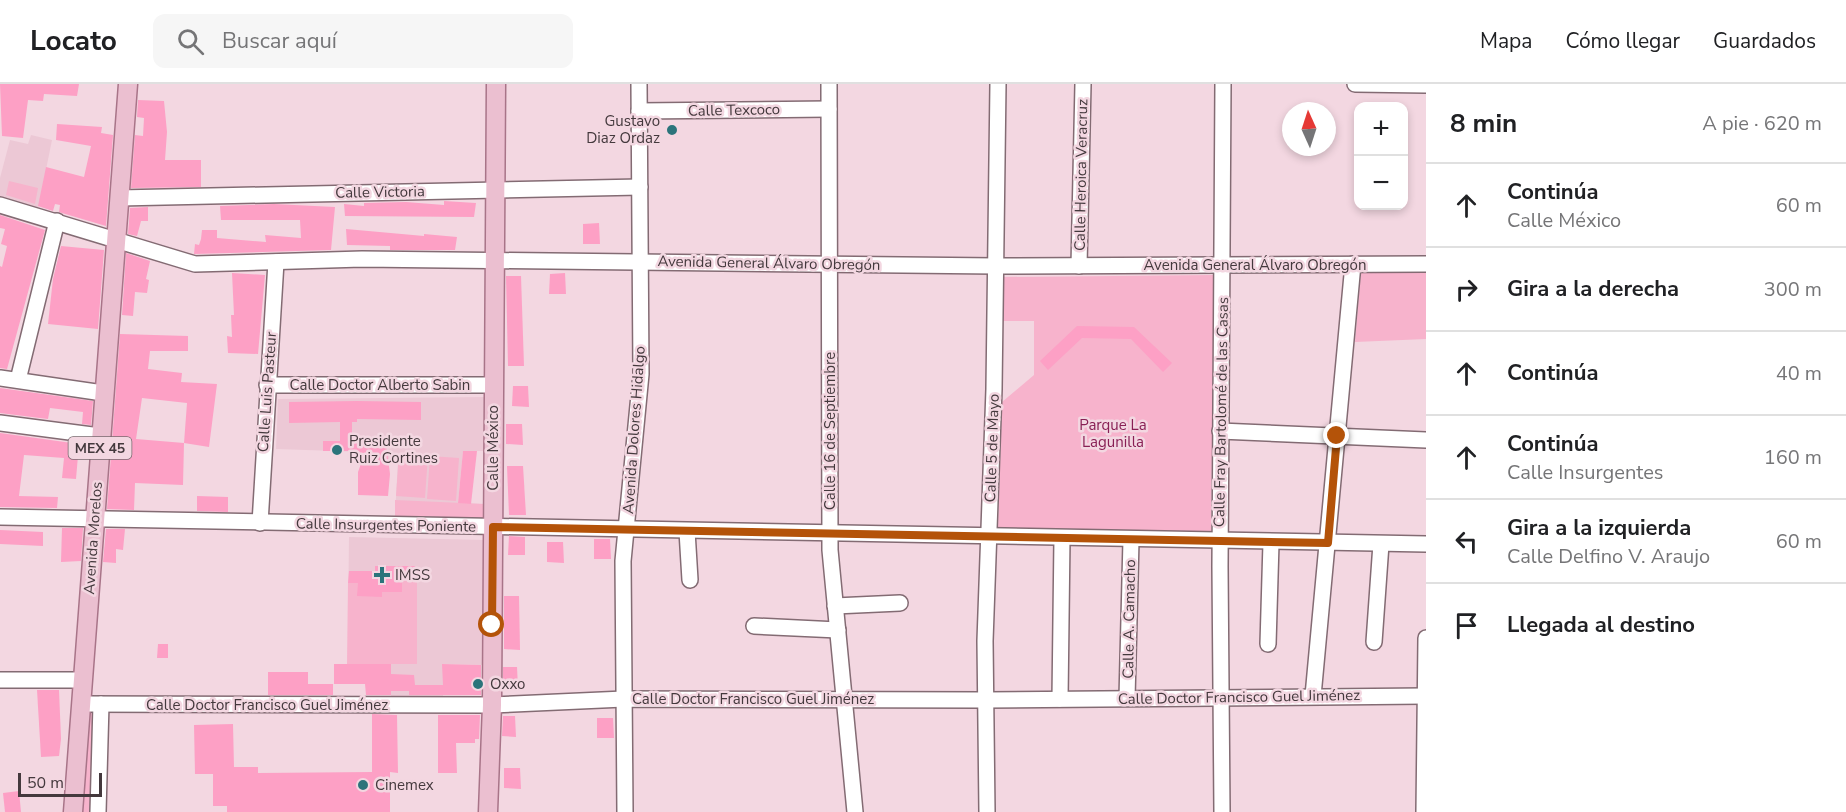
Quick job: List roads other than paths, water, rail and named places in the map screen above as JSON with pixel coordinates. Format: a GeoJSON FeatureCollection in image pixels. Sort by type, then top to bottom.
{"type":"FeatureCollection","features":[{"type":"Feature","properties":{"kind":"main road","name":"Avenida Morelos"},"geometry":{"type":"LineString","coordinates":[[73,812],[128,84]]}},
{"type":"Feature","properties":{"kind":"main road","name":"Calle México"},"geometry":{"type":"LineString","coordinates":[[488,812],[492,705],[496,84]]}},
{"type":"Feature","properties":{"kind":"street","name":"Avenida Dolores Hidalgo"},"geometry":{"type":"LineString","coordinates":[[625,812],[622,586],[641,374],[639,84]]}},
{"type":"Feature","properties":{"kind":"street","name":"Calle 16 de Septiembre"},"geometry":{"type":"LineString","coordinates":[[829,84],[830,534],[855,812]]}},
{"type":"Feature","properties":{"kind":"street","name":"Calle 5 de Mayo"},"geometry":{"type":"LineString","coordinates":[[987,812],[988,537],[996,266],[998,84]]}},
{"type":"Feature","properties":{"kind":"street","name":"Calle Heroica Veracruz"},"geometry":{"type":"LineString","coordinates":[[1079,266],[1083,84]]}},
{"type":"Feature","properties":{"kind":"street","name":"Calle Fray Bartolomé de las Casas"},"geometry":{"type":"LineString","coordinates":[[1222,812],[1220,431],[1223,84]]}},
{"type":"Feature","properties":{"kind":"street"},"geometry":{"type":"LineString","coordinates":[[1355,84],[1426,86]]}},
{"type":"Feature","properties":{"kind":"street","name":"Calle Texcoco"},"geometry":{"type":"LineString","coordinates":[[639,111],[829,109]]}},
{"type":"Feature","properties":{"kind":"street","name":"Calle Victoria"},"geometry":{"type":"LineString","coordinates":[[119,198],[640,187]]}},
{"type":"Feature","properties":{"kind":"street","name":"Avenida General Álvaro Obregón"},"geometry":{"type":"LineString","coordinates":[[0,205],[195,264],[495,259],[996,266],[1426,264]]}},
{"type":"Feature","properties":{"kind":"street"},"geometry":{"type":"LineString","coordinates":[[18,380],[57,221]]}},
{"type":"Feature","properties":{"kind":"street","name":"Calle Luis Pasteur"},"geometry":{"type":"LineString","coordinates":[[260,523],[276,262]]}},
{"type":"Feature","properties":{"kind":"street"},"geometry":{"type":"LineString","coordinates":[[1313,696],[1353,264]]}},
{"type":"Feature","properties":{"kind":"street"},"geometry":{"type":"LineString","coordinates":[[0,378],[103,393]]}},
{"type":"Feature","properties":{"kind":"street","name":"Calle Doctor Alberto Sabin"},"geometry":{"type":"LineString","coordinates":[[267,385],[494,385]]}},
{"type":"Feature","properties":{"kind":"street"},"geometry":{"type":"LineString","coordinates":[[0,423],[100,436]]}},
{"type":"Feature","properties":{"kind":"street"},"geometry":{"type":"LineString","coordinates":[[1220,431],[1426,440]]}},
{"type":"Feature","properties":{"kind":"street","name":"Calle Insurgentes Poniente"},"geometry":{"type":"LineString","coordinates":[[0,517],[1271,543],[1426,544]]}},
{"type":"Feature","properties":{"kind":"street"},"geometry":{"type":"LineString","coordinates":[[687,531],[690,580]]}},
{"type":"Feature","properties":{"kind":"street"},"geometry":{"type":"LineString","coordinates":[[1060,699],[1062,538]]}},
{"type":"Feature","properties":{"kind":"street","name":"Calle A. Camacho"},"geometry":{"type":"LineString","coordinates":[[1127,698],[1131,540]]}},
{"type":"Feature","properties":{"kind":"street"},"geometry":{"type":"LineString","coordinates":[[1268,644],[1271,543]]}},
{"type":"Feature","properties":{"kind":"street"},"geometry":{"type":"LineString","coordinates":[[1374,642],[1381,544]]}},
{"type":"Feature","properties":{"kind":"street"},"geometry":{"type":"LineString","coordinates":[[835,606],[900,603]]}},
{"type":"Feature","properties":{"kind":"street"},"geometry":{"type":"LineString","coordinates":[[754,626],[838,630]]}},
{"type":"Feature","properties":{"kind":"street"},"geometry":{"type":"LineString","coordinates":[[1424,812],[1426,647]]}},
{"type":"Feature","properties":{"kind":"street"},"geometry":{"type":"LineString","coordinates":[[0,680],[83,680]]}},
{"type":"Feature","properties":{"kind":"street","name":"Calle Doctor Francisco Guel Jiménez"},"geometry":{"type":"LineString","coordinates":[[82,704],[492,705],[624,699],[986,700],[1425,696]]}},
{"type":"Feature","properties":{"kind":"street"},"geometry":{"type":"LineString","coordinates":[[98,812],[101,704]]}},
{"type":"Feature","properties":{"kind":"place","name":"Gustavo Diaz Ordaz"},"geometry":{"type":"Point","coordinates":[672,130]}},
{"type":"Feature","properties":{"kind":"place","name":"Presidente Ruiz Cortines"},"geometry":{"type":"Point","coordinates":[337,450]}},
{"type":"Feature","properties":{"kind":"place","name":"IMSS"},"geometry":{"type":"Point","coordinates":[382,575]}},
{"type":"Feature","properties":{"kind":"place","name":"Oxxo"},"geometry":{"type":"Point","coordinates":[478,684]}},
{"type":"Feature","properties":{"kind":"place","name":"Cinemex"},"geometry":{"type":"Point","coordinates":[363,785]}},
{"type":"Feature","properties":{"kind":"park label","name":"Parque La Lagunilla"},"geometry":{"type":"Point","coordinates":[1113,434]}}]}
